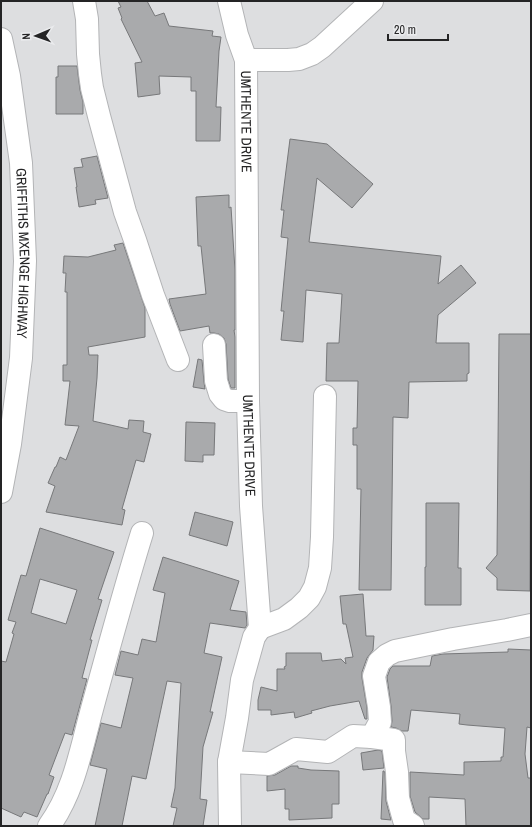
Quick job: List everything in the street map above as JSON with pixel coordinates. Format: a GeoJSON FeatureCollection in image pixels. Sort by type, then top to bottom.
{"type":"FeatureCollection","features":[{"type":"Feature","properties":{"kind":"street"},"geometry":{"type":"LineString","coordinates":[[84,1],[87,19],[90,74],[99,116],[125,212],[153,296],[178,360]]}},
{"type":"Feature","properties":{"kind":"street","name":"UMTHENTE DRIVE"},"geometry":{"type":"LineString","coordinates":[[229,1],[237,35],[246,60],[248,401],[251,506],[260,628],[254,637],[242,680],[229,762],[230,826]]}},
{"type":"Feature","properties":{"kind":"street"},"geometry":{"type":"LineString","coordinates":[[246,60],[299,59],[312,54],[322,47],[372,1]]}},
{"type":"Feature","properties":{"kind":"street","name":"GRIFFITHS MXENGE HIGHWAY"},"geometry":{"type":"LineString","coordinates":[[1,39],[9,76],[21,163],[25,261],[21,358],[10,444],[1,492]]}},
{"type":"Feature","properties":{"kind":"street"},"geometry":{"type":"LineString","coordinates":[[214,345],[216,381],[220,394],[224,399],[230,401],[248,401]]}},
{"type":"Feature","properties":{"kind":"street"},"geometry":{"type":"LineString","coordinates":[[260,628],[284,619],[299,608],[309,598],[315,587],[320,568],[322,537],[325,396]]}},
{"type":"Feature","properties":{"kind":"street"},"geometry":{"type":"LineString","coordinates":[[49,826],[56,817],[64,800],[76,768],[142,533]]}},
{"type":"Feature","properties":{"kind":"street"},"geometry":{"type":"LineString","coordinates":[[372,737],[380,722],[380,707],[374,676],[378,662],[387,655],[395,650],[531,625]]}},
{"type":"Feature","properties":{"kind":"street"},"geometry":{"type":"LineString","coordinates":[[229,762],[268,764],[296,749],[328,752],[354,736],[394,740],[398,798],[404,820],[413,826]]}},
{"type":"Feature","properties":{"kind":"building"},"geometry":{"type":"Polygon","coordinates":[[[118,1],[147,1],[155,16],[164,13],[169,26],[213,31],[212,36],[221,37],[216,107],[221,107],[220,141],[196,141],[196,91],[191,91],[191,77],[159,76],[160,94],[138,97],[135,63],[142,62],[121,19],[122,18],[118,8],[121,7],[118,1]]]}},
{"type":"Feature","properties":{"kind":"building"},"geometry":{"type":"Polygon","coordinates":[[[58,66],[77,66],[83,102],[83,114],[56,114],[56,77],[58,77],[58,66]]]}},
{"type":"Feature","properties":{"kind":"building"},"geometry":{"type":"Polygon","coordinates":[[[290,139],[327,144],[373,184],[352,208],[317,178],[309,242],[441,256],[438,284],[461,265],[476,283],[438,315],[436,343],[469,343],[469,373],[467,374],[467,381],[409,382],[408,418],[393,417],[391,590],[359,590],[361,489],[357,489],[357,445],[353,445],[353,428],[357,428],[358,381],[326,381],[327,343],[339,343],[342,294],[306,290],[303,342],[281,340],[284,311],[281,311],[288,238],[281,237],[284,210],[281,210],[290,139]]]}},
{"type":"Feature","properties":{"kind":"building"},"geometry":{"type":"Polygon","coordinates":[[[97,156],[108,198],[95,200],[96,204],[79,207],[74,168],[83,167],[81,159],[97,156]]]}},
{"type":"Feature","properties":{"kind":"building"},"geometry":{"type":"Polygon","coordinates":[[[229,195],[235,270],[235,388],[231,388],[228,379],[226,344],[224,338],[219,334],[210,333],[209,326],[180,331],[169,299],[206,294],[201,246],[198,246],[196,197],[229,195]]]}},
{"type":"Feature","properties":{"kind":"building"},"geometry":{"type":"Polygon","coordinates":[[[123,243],[145,308],[145,337],[88,347],[89,355],[98,355],[93,421],[128,429],[129,420],[144,421],[143,432],[151,434],[144,462],[136,460],[122,509],[125,510],[122,525],[46,512],[55,486],[48,483],[60,457],[66,460],[79,426],[65,425],[70,381],[63,381],[63,365],[67,365],[67,292],[65,292],[66,273],[63,273],[64,256],[88,257],[116,250],[114,245],[123,243]]]}},
{"type":"Feature","properties":{"kind":"building"},"geometry":{"type":"Polygon","coordinates":[[[499,334],[531,334],[530,591],[497,590],[497,578],[486,568],[497,555],[499,334]]]}},
{"type":"Feature","properties":{"kind":"building"},"geometry":{"type":"Polygon","coordinates":[[[198,359],[202,360],[205,389],[193,387],[198,359]]]}},
{"type":"Feature","properties":{"kind":"building"},"geometry":{"type":"Polygon","coordinates":[[[186,422],[215,423],[214,455],[203,455],[203,462],[185,461],[186,422]]]}},
{"type":"Feature","properties":{"kind":"building"},"geometry":{"type":"Polygon","coordinates":[[[426,503],[459,503],[458,568],[461,568],[461,605],[425,605],[426,503]]]}},
{"type":"Feature","properties":{"kind":"building"},"geometry":{"type":"Polygon","coordinates":[[[195,512],[233,522],[227,546],[189,535],[195,512]]]}},
{"type":"Feature","properties":{"kind":"building"},"geometry":{"type":"Polygon","coordinates":[[[40,528],[114,552],[98,599],[102,600],[90,640],[92,640],[82,678],[87,679],[72,735],[65,733],[49,775],[54,777],[37,817],[24,812],[21,817],[1,808],[1,661],[6,662],[14,634],[12,633],[16,622],[8,620],[21,575],[26,576],[40,528]],[[40,579],[31,613],[66,624],[77,590],[40,579]]]}},
{"type":"Feature","properties":{"kind":"building"},"geometry":{"type":"Polygon","coordinates":[[[163,557],[239,581],[230,610],[246,612],[247,625],[245,628],[210,623],[204,653],[222,657],[210,712],[213,712],[203,747],[200,799],[207,800],[203,826],[173,826],[177,808],[171,807],[175,788],[181,683],[167,681],[146,779],[132,776],[122,826],[95,826],[107,769],[90,765],[101,723],[121,728],[133,678],[115,675],[121,651],[138,655],[142,639],[156,642],[165,593],[153,590],[163,557]]]}},
{"type":"Feature","properties":{"kind":"building"},"geometry":{"type":"Polygon","coordinates":[[[363,594],[366,636],[374,636],[373,650],[367,658],[362,672],[367,719],[365,719],[359,701],[311,711],[312,713],[295,718],[294,712],[271,715],[271,710],[258,710],[258,700],[261,687],[277,691],[277,669],[285,669],[286,653],[321,653],[322,661],[341,659],[346,664],[345,658],[353,657],[346,624],[343,624],[340,596],[363,594]]]}},
{"type":"Feature","properties":{"kind":"building"},"geometry":{"type":"Polygon","coordinates":[[[508,649],[531,650],[531,728],[527,727],[525,754],[528,778],[531,778],[531,826],[466,826],[465,799],[429,797],[429,819],[423,819],[415,812],[410,796],[410,772],[464,775],[464,762],[501,761],[501,757],[503,757],[505,728],[459,724],[460,714],[411,710],[408,731],[402,731],[391,727],[391,706],[387,677],[390,669],[393,666],[430,666],[432,656],[443,654],[508,652],[508,649]]]}},
{"type":"Feature","properties":{"kind":"building"},"geometry":{"type":"Polygon","coordinates":[[[378,750],[382,751],[384,768],[363,770],[361,753],[378,750]]]}},
{"type":"Feature","properties":{"kind":"building"},"geometry":{"type":"Polygon","coordinates":[[[291,766],[298,766],[298,768],[311,770],[339,771],[339,804],[332,804],[332,818],[289,820],[289,809],[285,809],[285,789],[267,791],[267,776],[275,775],[291,766]]]}},
{"type":"Feature","properties":{"kind":"building"},"geometry":{"type":"Polygon","coordinates":[[[383,771],[385,773],[386,801],[391,820],[381,819],[383,771]]]}}]}
